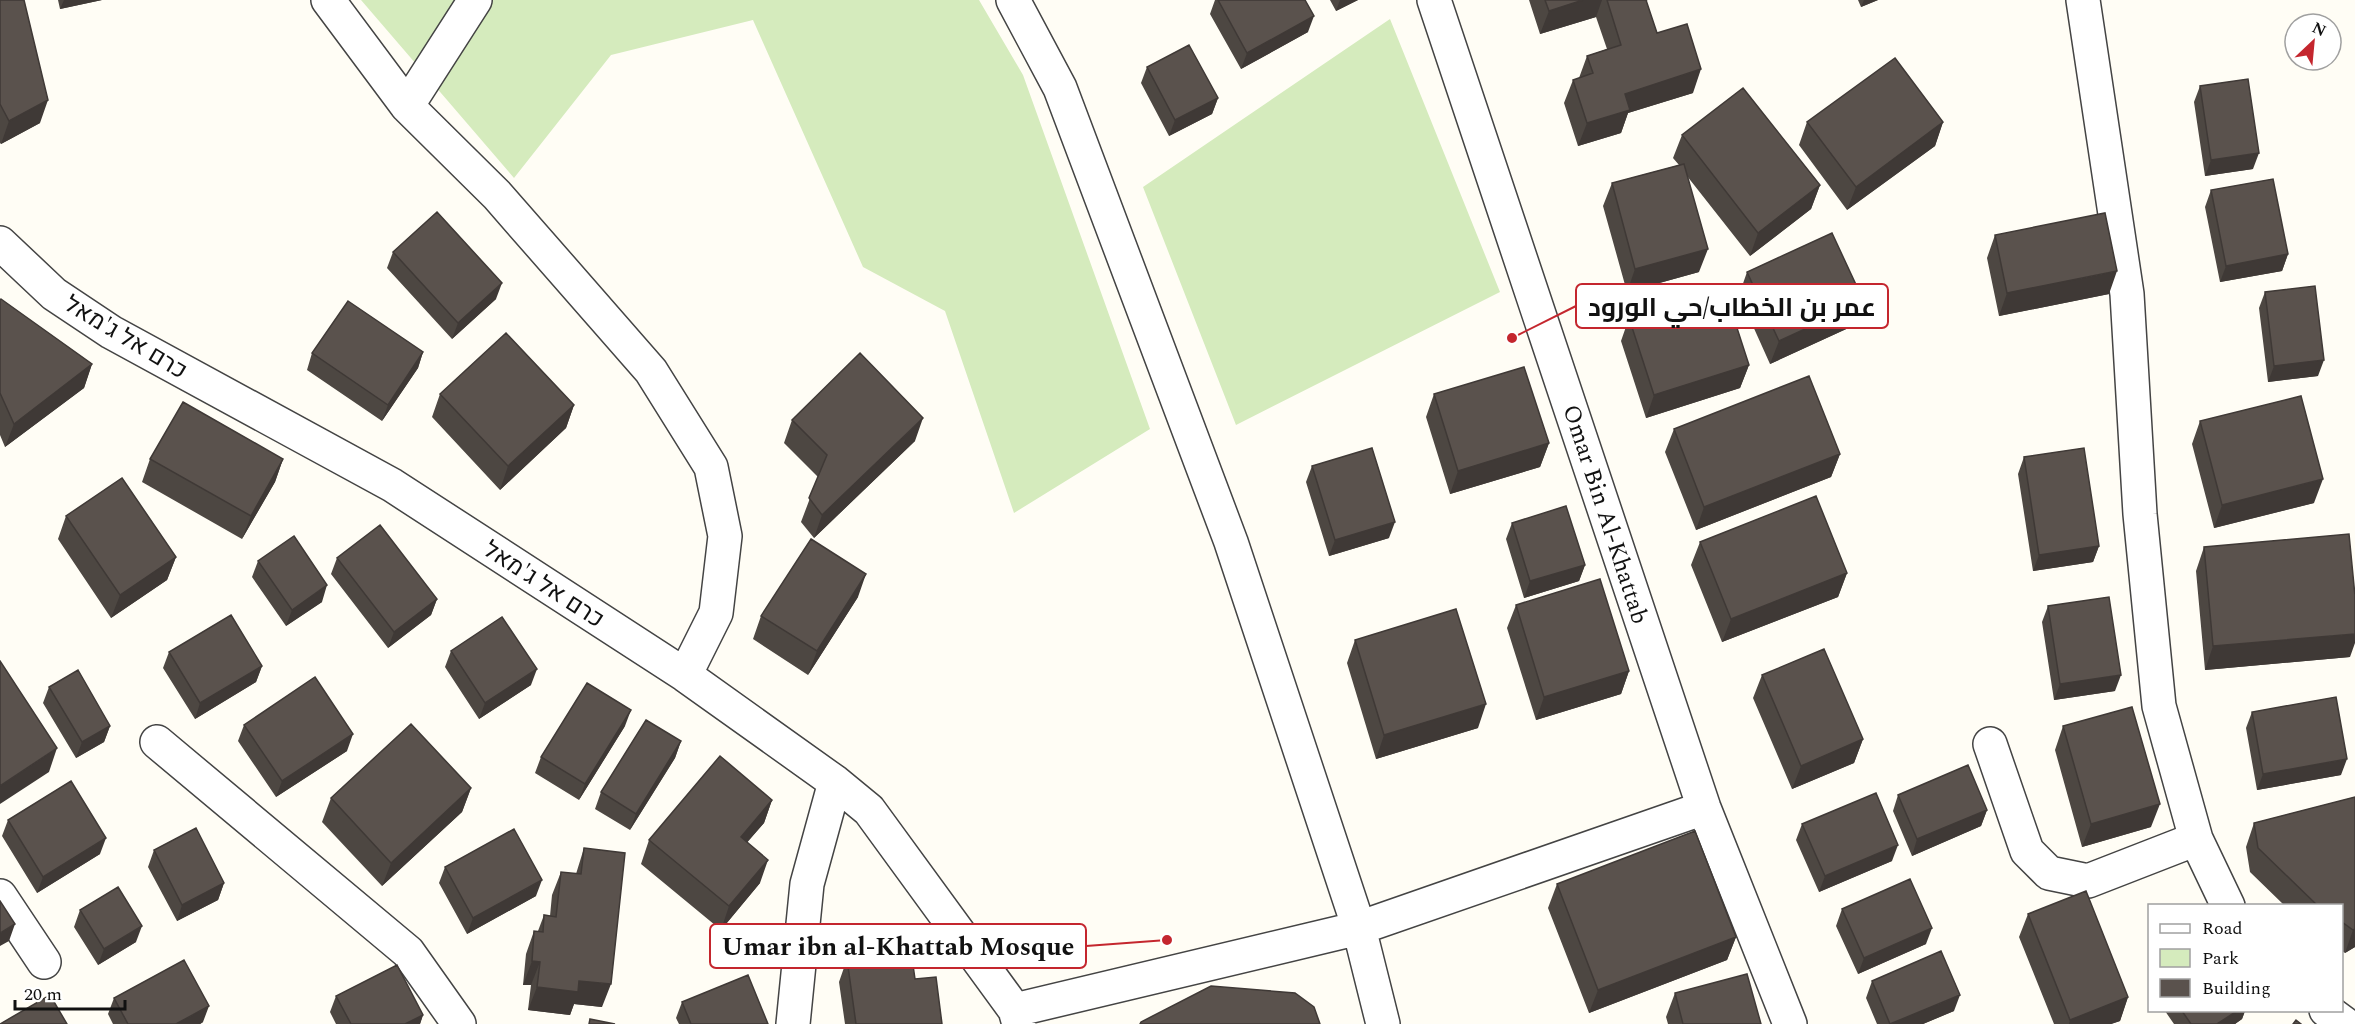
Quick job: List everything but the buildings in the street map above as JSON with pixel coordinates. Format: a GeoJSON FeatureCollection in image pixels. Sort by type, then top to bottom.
{"type":"FeatureCollection","features":[{"type":"Feature","properties":{"kind":"street"},"geometry":{"type":"LineString","coordinates":[[328,0],[407,106],[497,195],[651,371],[711,467],[724,536],[716,613],[685,675]]}},
{"type":"Feature","properties":{"kind":"street"},"geometry":{"type":"LineString","coordinates":[[407,106],[475,0]]}},
{"type":"Feature","properties":{"kind":"street"},"geometry":{"type":"LineString","coordinates":[[1012,0],[1060,88],[1227,531],[1359,928],[1383,1024]]}},
{"type":"Feature","properties":{"kind":"street","name":"Omar Bin Al-Khattab"},"geometry":{"type":"LineString","coordinates":[[1434,0],[1704,808],[1790,1024]]}},
{"type":"Feature","properties":{"kind":"street"},"geometry":{"type":"LineString","coordinates":[[2083,0],[2127,294],[2140,514],[2159,706],[2196,839],[2227,904]]}},
{"type":"Feature","properties":{"kind":"street","name":"כרם אל ג'מאל"},"geometry":{"type":"LineString","coordinates":[[0,243],[54,294],[111,332],[392,485],[685,675],[835,782],[869,810],[1017,1017]]}},
{"type":"Feature","properties":{"kind":"street"},"geometry":{"type":"LineString","coordinates":[[157,742],[408,952],[459,1024]]}},
{"type":"Feature","properties":{"kind":"street"},"geometry":{"type":"LineString","coordinates":[[1990,744],[2027,851],[2049,873],[2088,881],[2196,839]]}},
{"type":"Feature","properties":{"kind":"street"},"geometry":{"type":"LineString","coordinates":[[793,1024],[807,884],[835,782]]}},
{"type":"Feature","properties":{"kind":"street"},"geometry":{"type":"LineString","coordinates":[[1017,1017],[1359,928],[1704,808]]}},
{"type":"Feature","properties":{"kind":"street"},"geometry":{"type":"LineString","coordinates":[[0,896],[44,962]]}},
{"type":"Feature","properties":{"kind":"street"},"geometry":{"type":"LineString","coordinates":[[2327,1012],[2345,1024]]}},
{"type":"Feature","properties":{"kind":"green space"},"geometry":{"type":"Polygon","coordinates":[[[361,0],[979,0],[1023,75],[1150,429],[1014,513],[945,311],[863,267],[753,20],[611,55],[514,178],[361,0]]]}},
{"type":"Feature","properties":{"kind":"green space"},"geometry":{"type":"Polygon","coordinates":[[[1390,19],[1500,292],[1236,425],[1143,187],[1390,19]]]}},
{"type":"Feature","properties":{"kind":"place","name":"عمر بن الخطاب/حي الورود"},"geometry":{"type":"Point","coordinates":[1512,338]}},
{"type":"Feature","properties":{"kind":"place","name":"Umar ibn al-Khattab Mosque"},"geometry":{"type":"Point","coordinates":[1167,940]}}]}
